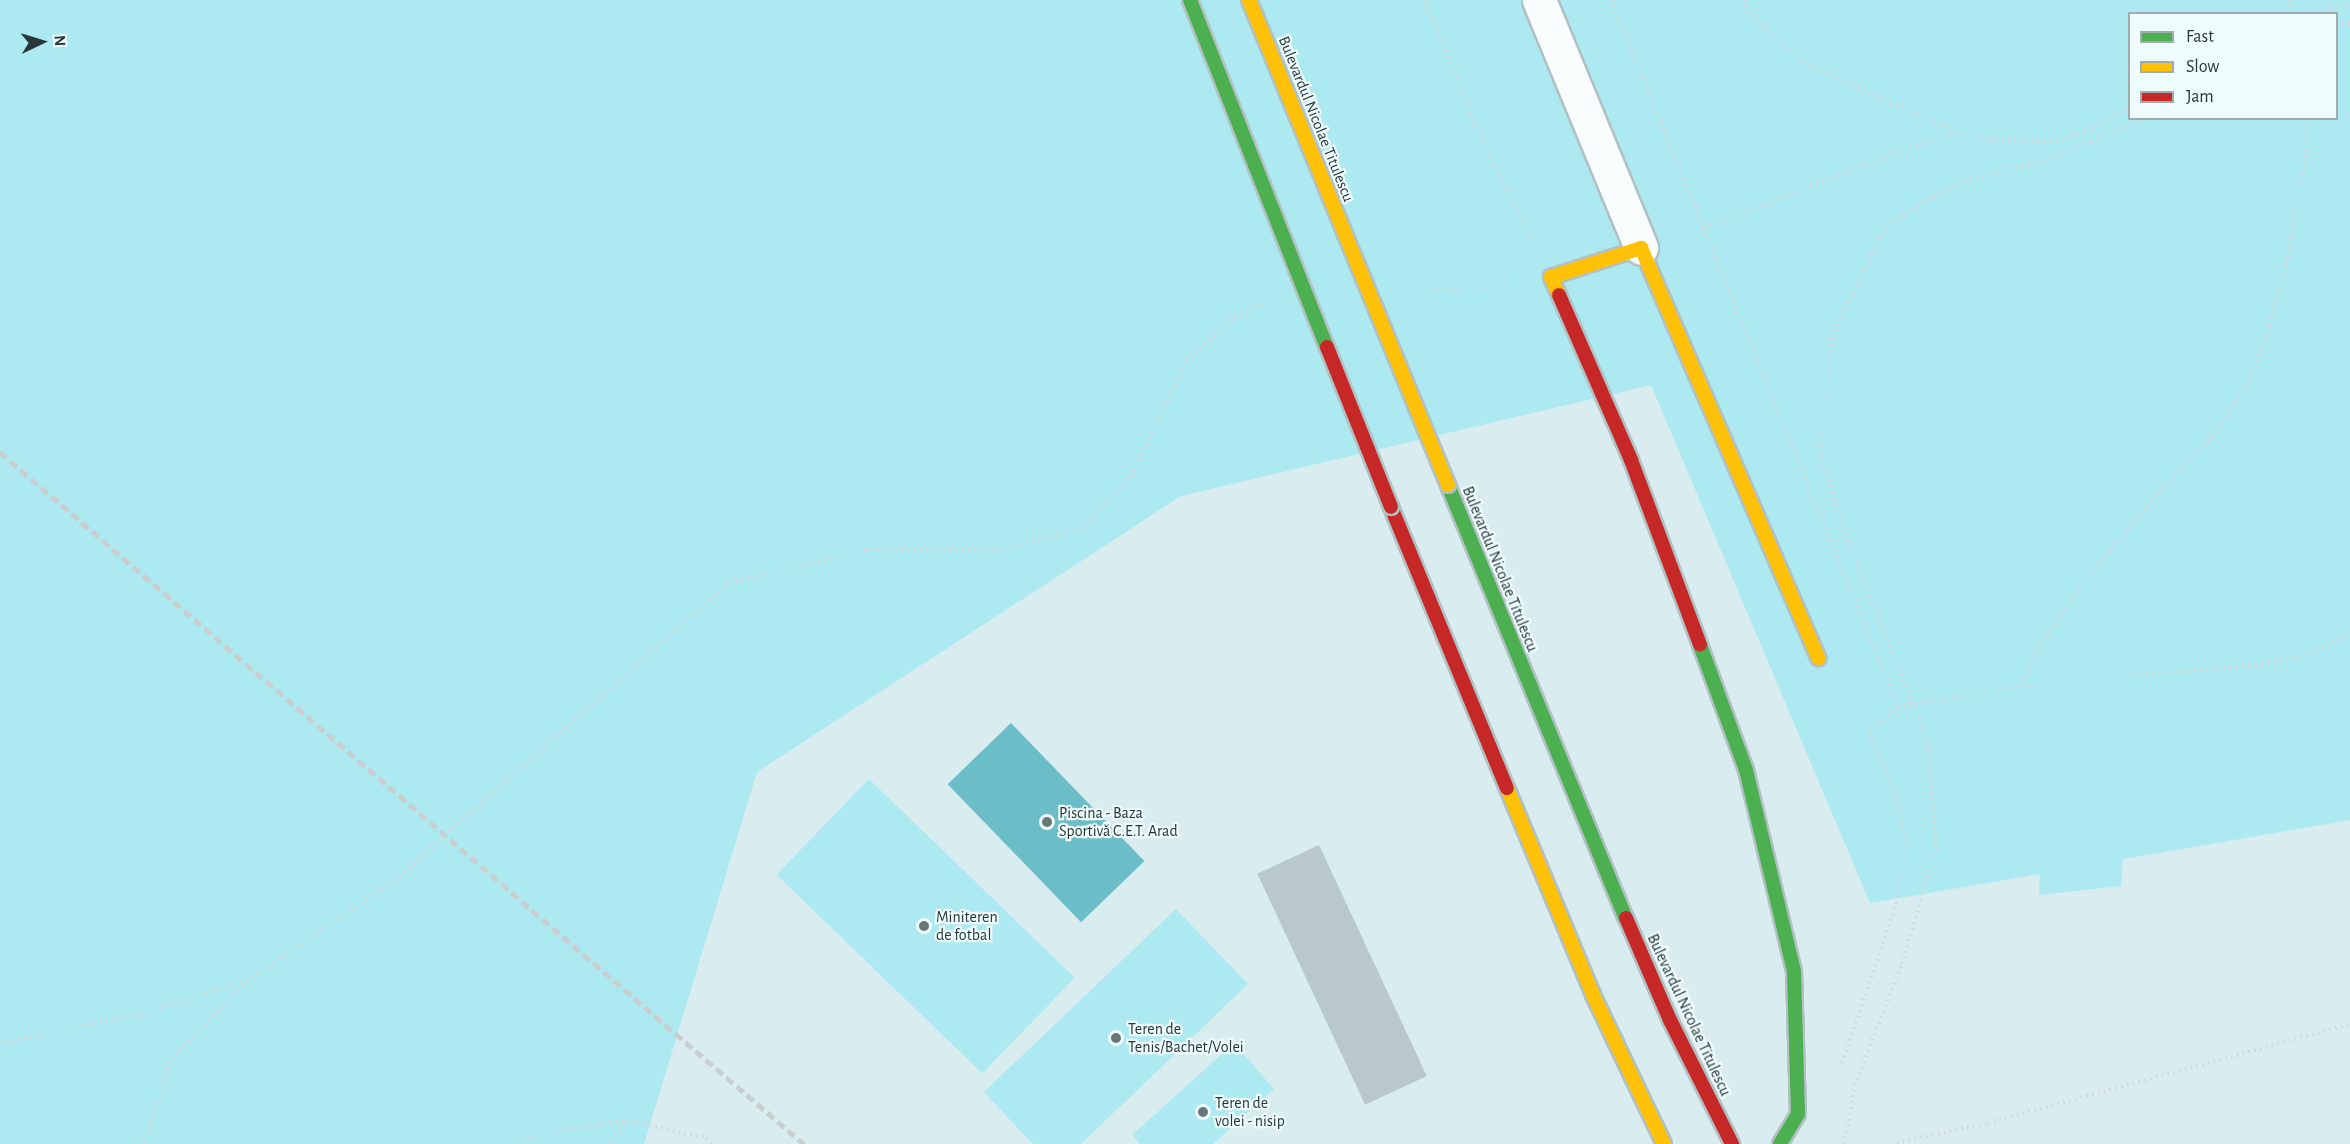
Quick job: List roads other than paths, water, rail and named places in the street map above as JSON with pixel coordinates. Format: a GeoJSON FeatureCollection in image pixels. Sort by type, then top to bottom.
{"type":"FeatureCollection","features":[{"type":"Feature","properties":{"kind":"main road"},"geometry":{"type":"LineString","coordinates":[[1190,0],[1391,507],[1593,995],[1664,1144]]}},
{"type":"Feature","properties":{"kind":"main road","name":"Bulevardul Nicolae Titulescu"},"geometry":{"type":"LineString","coordinates":[[1249,0],[1606,872],[1671,1020],[1732,1144]]}},
{"type":"Feature","properties":{"kind":"main road"},"geometry":{"type":"LineString","coordinates":[[1780,1144],[1798,1114],[1794,970],[1746,770],[1631,460],[1551,278],[1641,248],[1818,658]]}},
{"type":"Feature","properties":{"kind":"street"},"geometry":{"type":"LineString","coordinates":[[1539,0],[1641,248]]}},
{"type":"Feature","properties":{"kind":"railway"},"geometry":{"type":"LineString","coordinates":[[0,452],[804,1144]]}},
{"type":"Feature","properties":{"kind":"place","name":"Piscina - Baza Sportivă C.E.T. Arad"},"geometry":{"type":"Point","coordinates":[1047,822]}},
{"type":"Feature","properties":{"kind":"place","name":"Miniteren de fotbal"},"geometry":{"type":"Point","coordinates":[924,926]}},
{"type":"Feature","properties":{"kind":"place","name":"Teren de Tenis/Bachet/Volei"},"geometry":{"type":"Point","coordinates":[1116,1038]}},
{"type":"Feature","properties":{"kind":"place","name":"Teren de volei - nisip"},"geometry":{"type":"Point","coordinates":[1203,1112]}}]}
